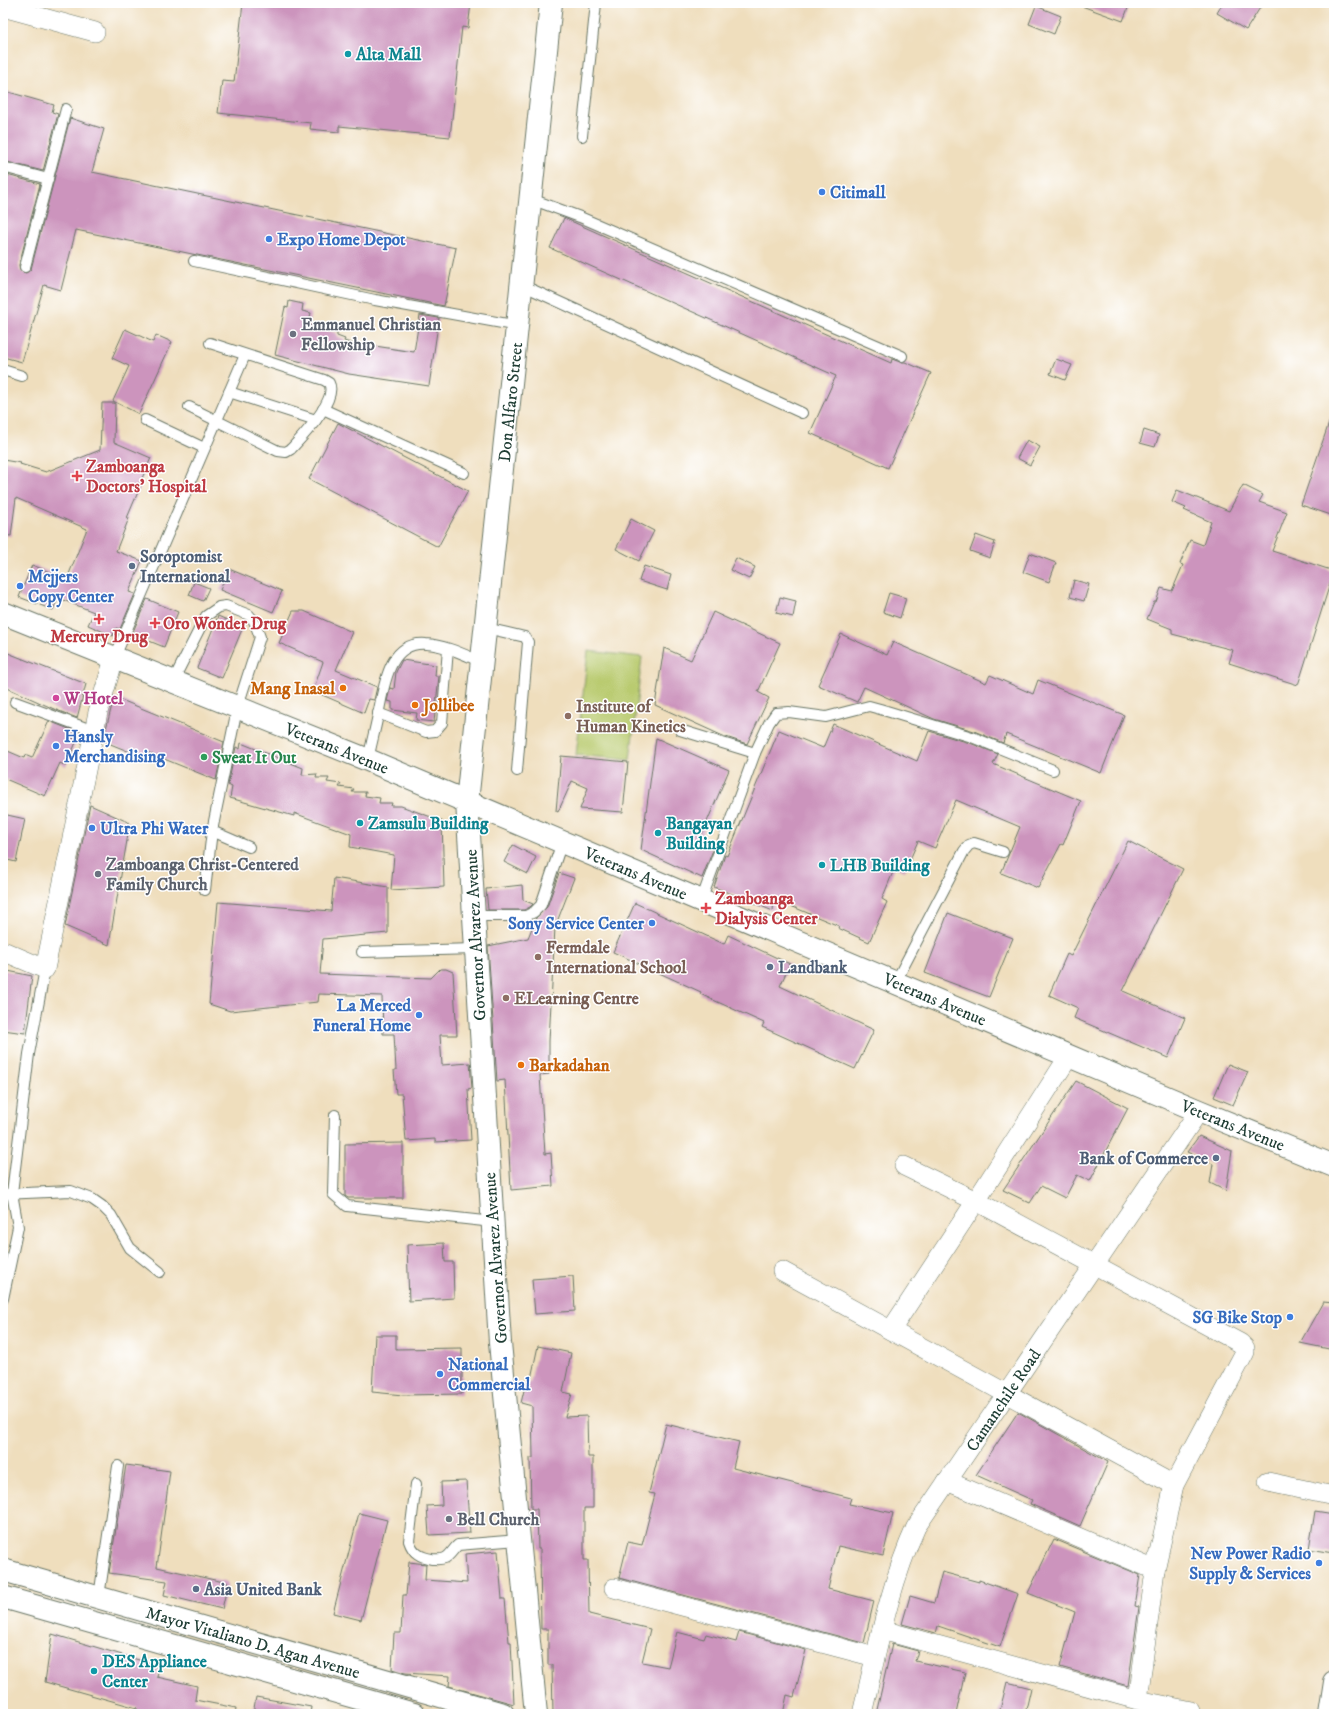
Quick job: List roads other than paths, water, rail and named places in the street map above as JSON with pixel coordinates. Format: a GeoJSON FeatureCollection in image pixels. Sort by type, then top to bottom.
{"type":"FeatureCollection","features":[{"type":"Feature","properties":{"kind":"main road","name":"Don Alfaro Street"},"geometry":{"type":"LineString","coordinates":[[467,802],[551,3]]}},
{"type":"Feature","properties":{"kind":"main road","name":"Veterans Avenue"},"geometry":{"type":"LineString","coordinates":[[3,613],[114,659],[173,681],[238,709],[368,760],[1199,1111],[1334,1166]]}},
{"type":"Feature","properties":{"kind":"main road","name":"Governor Alvarez Avenue"},"geometry":{"type":"LineString","coordinates":[[467,802],[500,1343],[536,1714]]}},
{"type":"Feature","properties":{"kind":"main road","name":"Mayor Vitaliano D. Agan Avenue"},"geometry":{"type":"LineString","coordinates":[[3,1570],[503,1714]]}},
{"type":"Feature","properties":{"kind":"main road"},"geometry":{"type":"LineString","coordinates":[[85,1621],[95,1596]]}},
{"type":"Feature","properties":{"kind":"main road","name":"Mayor Vitaliano D. Agan Avenue"},"geometry":{"type":"LineString","coordinates":[[3,1597],[414,1714]]}},
{"type":"Feature","properties":{"kind":"main road"},"geometry":{"type":"LineString","coordinates":[[1329,1714],[1334,1682]]}},
{"type":"Feature","properties":{"kind":"street"},"geometry":{"type":"LineString","coordinates":[[3,7],[95,32]]}},
{"type":"Feature","properties":{"kind":"street"},"geometry":{"type":"LineString","coordinates":[[3,951],[45,969],[98,712],[114,659]]}},
{"type":"Feature","properties":{"kind":"street"},"geometry":{"type":"LineString","coordinates":[[891,1330],[1069,1056]]}},
{"type":"Feature","properties":{"kind":"street","name":"Camanchile Road"},"geometry":{"type":"LineString","coordinates":[[862,1714],[882,1630],[905,1552],[916,1527],[1199,1111]]}},
{"type":"Feature","properties":{"kind":"street"},"geometry":{"type":"LineString","coordinates":[[904,1166],[976,1201],[1240,1343],[1245,1348],[1245,1352],[1174,1485],[1155,1570],[1138,1700]]}},
{"type":"Feature","properties":{"kind":"street"},"geometry":{"type":"LineString","coordinates":[[782,1271],[1008,1393],[1174,1485]]}},
{"type":"Feature","properties":{"kind":"street"},"geometry":{"type":"LineString","coordinates":[[947,1481],[1155,1570]]}},
{"type":"Feature","properties":{"kind":"street"},"geometry":{"type":"LineString","coordinates":[[1268,1482],[1334,1496]]}},
{"type":"Feature","properties":{"kind":"street"},"geometry":{"type":"LineString","coordinates":[[614,1588],[875,1658]]}},
{"type":"Feature","properties":{"kind":"street"},"geometry":{"type":"LineString","coordinates":[[882,1630],[1138,1700],[1191,1711]]}},
{"type":"Feature","properties":{"kind":"lane"},"geometry":{"type":"LineString","coordinates":[[582,136],[596,3]]}},
{"type":"Feature","properties":{"kind":"lane"},"geometry":{"type":"LineString","coordinates":[[24,267],[66,109]]}},
{"type":"Feature","properties":{"kind":"lane"},"geometry":{"type":"LineString","coordinates":[[3,167],[48,179]]}},
{"type":"Feature","properties":{"kind":"lane"},"geometry":{"type":"LineString","coordinates":[[531,198],[580,217],[902,356]]}},
{"type":"Feature","properties":{"kind":"lane"},"geometry":{"type":"LineString","coordinates":[[194,261],[375,300],[518,326]]}},
{"type":"Feature","properties":{"kind":"lane"},"geometry":{"type":"LineString","coordinates":[[522,285],[802,413]]}},
{"type":"Feature","properties":{"kind":"lane"},"geometry":{"type":"LineString","coordinates":[[189,407],[278,451],[286,452],[291,449],[316,420],[331,392],[329,383],[210,343]]}},
{"type":"Feature","properties":{"kind":"lane"},"geometry":{"type":"LineString","coordinates":[[114,659],[216,420],[246,355]]}},
{"type":"Feature","properties":{"kind":"lane"},"geometry":{"type":"LineString","coordinates":[[3,370],[22,376]]}},
{"type":"Feature","properties":{"kind":"lane"},"geometry":{"type":"LineString","coordinates":[[229,392],[316,420]]}},
{"type":"Feature","properties":{"kind":"lane"},"geometry":{"type":"LineString","coordinates":[[323,408],[464,473]]}},
{"type":"Feature","properties":{"kind":"lane"},"geometry":{"type":"LineString","coordinates":[[145,420],[204,448]]}},
{"type":"Feature","properties":{"kind":"lane"},"geometry":{"type":"LineString","coordinates":[[173,681],[206,616],[219,607],[226,606],[249,615],[254,621],[260,637],[238,709],[212,831],[205,890]]}},
{"type":"Feature","properties":{"kind":"lane"},"geometry":{"type":"LineString","coordinates":[[486,628],[526,637],[528,642],[517,771]]}},
{"type":"Feature","properties":{"kind":"lane"},"geometry":{"type":"LineString","coordinates":[[368,760],[384,686],[392,663],[397,655],[414,644],[427,644],[448,649],[482,662]]}},
{"type":"Feature","properties":{"kind":"lane"},"geometry":{"type":"LineString","coordinates":[[378,712],[426,732],[435,731],[442,723],[448,649]]}},
{"type":"Feature","properties":{"kind":"lane"},"geometry":{"type":"LineString","coordinates":[[15,702],[94,731]]}},
{"type":"Feature","properties":{"kind":"lane"},"geometry":{"type":"LineString","coordinates":[[701,901],[755,753],[769,723],[776,713],[789,712],[826,717],[869,706],[972,737],[1053,770]]}},
{"type":"Feature","properties":{"kind":"lane"},"geometry":{"type":"LineString","coordinates":[[680,730],[755,753]]}},
{"type":"Feature","properties":{"kind":"lane"},"geometry":{"type":"LineString","coordinates":[[212,831],[249,846]]}},
{"type":"Feature","properties":{"kind":"lane"},"geometry":{"type":"LineString","coordinates":[[474,916],[526,916],[534,912],[542,905],[562,842]]}},
{"type":"Feature","properties":{"kind":"lane"},"geometry":{"type":"LineString","coordinates":[[895,983],[964,851],[969,845],[974,843],[1003,852]]}},
{"type":"Feature","properties":{"kind":"lane"},"geometry":{"type":"LineString","coordinates":[[362,952],[476,949]]}},
{"type":"Feature","properties":{"kind":"lane"},"geometry":{"type":"LineString","coordinates":[[3,1299],[18,1227],[7,1194],[29,1054],[45,969]]}},
{"type":"Feature","properties":{"kind":"lane"},"geometry":{"type":"LineString","coordinates":[[335,1115],[333,1194],[347,1206],[492,1222]]}},
{"type":"Feature","properties":{"kind":"lane"},"geometry":{"type":"LineString","coordinates":[[7,1194],[71,1191],[92,1199],[111,1215],[130,1248],[160,1272]]}},
{"type":"Feature","properties":{"kind":"lane"},"geometry":{"type":"LineString","coordinates":[[95,1596],[118,1466]]}},
{"type":"Feature","properties":{"kind":"lane"},"geometry":{"type":"LineString","coordinates":[[416,1484],[409,1541],[411,1548],[417,1554],[425,1558],[442,1560],[447,1558],[454,1547],[458,1545],[518,1540]]}},
{"type":"Feature","properties":{"kind":"place","name":"Alta Mall"},"geometry":{"type":"Point","coordinates":[348,54]}},
{"type":"Feature","properties":{"kind":"place","name":"Citimall"},"geometry":{"type":"Point","coordinates":[822,192]}},
{"type":"Feature","properties":{"kind":"place","name":"Expo Home Depot"},"geometry":{"type":"Point","coordinates":[269,239]}},
{"type":"Feature","properties":{"kind":"place","name":"Emmanuel Christian Fellowship"},"geometry":{"type":"Point","coordinates":[293,334]}},
{"type":"Feature","properties":{"kind":"place","name":"Zamboanga Doctors' Hospital"},"geometry":{"type":"Point","coordinates":[77,476]}},
{"type":"Feature","properties":{"kind":"place","name":"Soroptomist International"},"geometry":{"type":"Point","coordinates":[132,566]}},
{"type":"Feature","properties":{"kind":"place","name":"Mcjjers Copy Center"},"geometry":{"type":"Point","coordinates":[20,586]}},
{"type":"Feature","properties":{"kind":"place","name":"Mercury Drug"},"geometry":{"type":"Point","coordinates":[99,619]}},
{"type":"Feature","properties":{"kind":"place","name":"Oro Wonder Drug"},"geometry":{"type":"Point","coordinates":[155,623]}},
{"type":"Feature","properties":{"kind":"place","name":"Mang Inasal"},"geometry":{"type":"Point","coordinates":[343,688]}},
{"type":"Feature","properties":{"kind":"place","name":"W Hotel"},"geometry":{"type":"Point","coordinates":[56,698]}},
{"type":"Feature","properties":{"kind":"place","name":"Jollibee"},"geometry":{"type":"Point","coordinates":[415,705]}},
{"type":"Feature","properties":{"kind":"place","name":"Institute of Human Kinetics"},"geometry":{"type":"Point","coordinates":[568,716]}},
{"type":"Feature","properties":{"kind":"place","name":"Hansly Merchandising"},"geometry":{"type":"Point","coordinates":[56,746]}},
{"type":"Feature","properties":{"kind":"place","name":"Sweat It Out"},"geometry":{"type":"Point","coordinates":[204,757]}},
{"type":"Feature","properties":{"kind":"place","name":"Zamsulu Building"},"geometry":{"type":"Point","coordinates":[360,823]}},
{"type":"Feature","properties":{"kind":"place","name":"Ultra Phi Water"},"geometry":{"type":"Point","coordinates":[92,828]}},
{"type":"Feature","properties":{"kind":"place","name":"Bangayan Building"},"geometry":{"type":"Point","coordinates":[658,833]}},
{"type":"Feature","properties":{"kind":"place","name":"LHB Building"},"geometry":{"type":"Point","coordinates":[822,865]}},
{"type":"Feature","properties":{"kind":"place","name":"Zamboanga Christ-Centered Family Church"},"geometry":{"type":"Point","coordinates":[98,874]}},
{"type":"Feature","properties":{"kind":"place","name":"Zamboanga Dialysis Center"},"geometry":{"type":"Point","coordinates":[706,908]}},
{"type":"Feature","properties":{"kind":"place","name":"Sony Service Center"},"geometry":{"type":"Point","coordinates":[652,923]}},
{"type":"Feature","properties":{"kind":"place","name":"Fermdale International School"},"geometry":{"type":"Point","coordinates":[538,957]}},
{"type":"Feature","properties":{"kind":"place","name":"Landbank"},"geometry":{"type":"Point","coordinates":[770,967]}},
{"type":"Feature","properties":{"kind":"place","name":"ELearning Centre"},"geometry":{"type":"Point","coordinates":[506,998]}},
{"type":"Feature","properties":{"kind":"place","name":"La Merced Funeral Home"},"geometry":{"type":"Point","coordinates":[419,1015]}},
{"type":"Feature","properties":{"kind":"place","name":"Barkadahan"},"geometry":{"type":"Point","coordinates":[521,1065]}},
{"type":"Feature","properties":{"kind":"place","name":"Bank of Commerce"},"geometry":{"type":"Point","coordinates":[1216,1158]}},
{"type":"Feature","properties":{"kind":"place","name":"SG Bike Stop"},"geometry":{"type":"Point","coordinates":[1290,1317]}},
{"type":"Feature","properties":{"kind":"place","name":"National Commercial"},"geometry":{"type":"Point","coordinates":[440,1374]}},
{"type":"Feature","properties":{"kind":"place","name":"Bell Church"},"geometry":{"type":"Point","coordinates":[449,1519]}},
{"type":"Feature","properties":{"kind":"place","name":"New Power Radio Supply & Services"},"geometry":{"type":"Point","coordinates":[1319,1563]}},
{"type":"Feature","properties":{"kind":"place","name":"Asia United Bank"},"geometry":{"type":"Point","coordinates":[196,1589]}},
{"type":"Feature","properties":{"kind":"place","name":"DES Appliance Center"},"geometry":{"type":"Point","coordinates":[94,1671]}}]}
